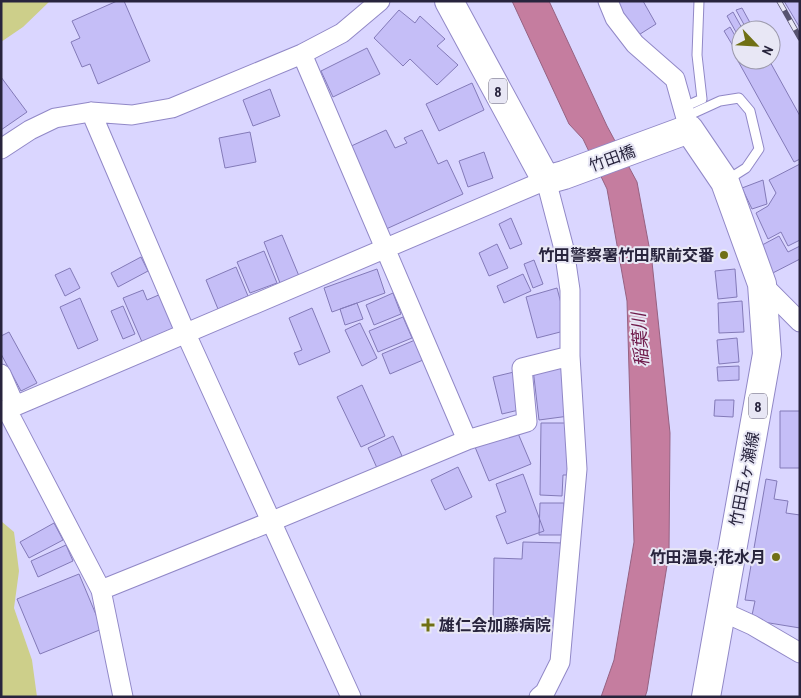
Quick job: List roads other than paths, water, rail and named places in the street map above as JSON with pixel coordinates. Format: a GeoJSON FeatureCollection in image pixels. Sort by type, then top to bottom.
{"type":"FeatureCollection","features":[{"type":"Feature","properties":{"kind":"main road","name":"8"},"geometry":{"type":"LineString","coordinates":[[449,1],[555,178]]}},
{"type":"Feature","properties":{"kind":"main road","name":"竹田橋"},"geometry":{"type":"LineString","coordinates":[[555,178],[659,140],[685,118]]}},
{"type":"Feature","properties":{"kind":"main road","name":"竹田五ヶ瀬線"},"geometry":{"type":"LineString","coordinates":[[685,118],[725,182],[762,284],[767,354],[706,697]]}},
{"type":"Feature","properties":{"kind":"street"},"geometry":{"type":"LineString","coordinates":[[1,149],[30,130],[55,118],[91,112],[132,115],[172,108],[302,54],[342,33],[380,1]]}},
{"type":"Feature","properties":{"kind":"street"},"geometry":{"type":"LineString","coordinates":[[608,1],[615,18],[635,44],[675,79],[685,118]]}},
{"type":"Feature","properties":{"kind":"street"},"geometry":{"type":"LineString","coordinates":[[302,54],[467,440]]}},
{"type":"Feature","properties":{"kind":"street"},"geometry":{"type":"LineString","coordinates":[[91,112],[186,334],[351,697]]}},
{"type":"Feature","properties":{"kind":"street"},"geometry":{"type":"LineString","coordinates":[[8,409],[385,248],[555,178],[570,290],[570,356],[577,469],[560,662],[545,692],[539,697]]}},
{"type":"Feature","properties":{"kind":"street"},"geometry":{"type":"LineString","coordinates":[[762,284],[800,322]]}},
{"type":"Feature","properties":{"kind":"street"},"geometry":{"type":"LineString","coordinates":[[101,590],[467,440],[527,422],[522,368],[570,356]]}},
{"type":"Feature","properties":{"kind":"street"},"geometry":{"type":"LineString","coordinates":[[1,374],[8,409],[101,590],[124,697]]}},
{"type":"Feature","properties":{"kind":"street"},"geometry":{"type":"LineString","coordinates":[[721,611],[752,625],[800,653]]}},
{"type":"Feature","properties":{"kind":"lane"},"geometry":{"type":"LineString","coordinates":[[685,118],[702,99],[697,55],[699,1]]}},
{"type":"Feature","properties":{"kind":"lane"},"geometry":{"type":"LineString","coordinates":[[685,118],[720,101],[739,98],[750,111],[759,149],[746,168],[725,182]]}},
{"type":"Feature","properties":{"kind":"water","name":"稲葉川"},"geometry":{"type":"Polygon","coordinates":[[[512,1],[549,1],[607,126],[637,182],[652,262],[670,433],[669,553],[645,697],[601,697],[614,660],[634,542],[627,301],[607,189],[583,139],[569,124],[512,1]]]}},
{"type":"Feature","properties":{"kind":"railway"},"geometry":{"type":"LineString","coordinates":[[779,1],[800,38]]}},
{"type":"Feature","properties":{"kind":"place","name":"竹田警察署竹田駅前交番"},"geometry":{"type":"Point","coordinates":[724,255]}},
{"type":"Feature","properties":{"kind":"place","name":"竹田温泉;花水月"},"geometry":{"type":"Point","coordinates":[776,557]}},
{"type":"Feature","properties":{"kind":"place","name":"雄仁会加藤病院"},"geometry":{"type":"Point","coordinates":[428,625]}}]}
